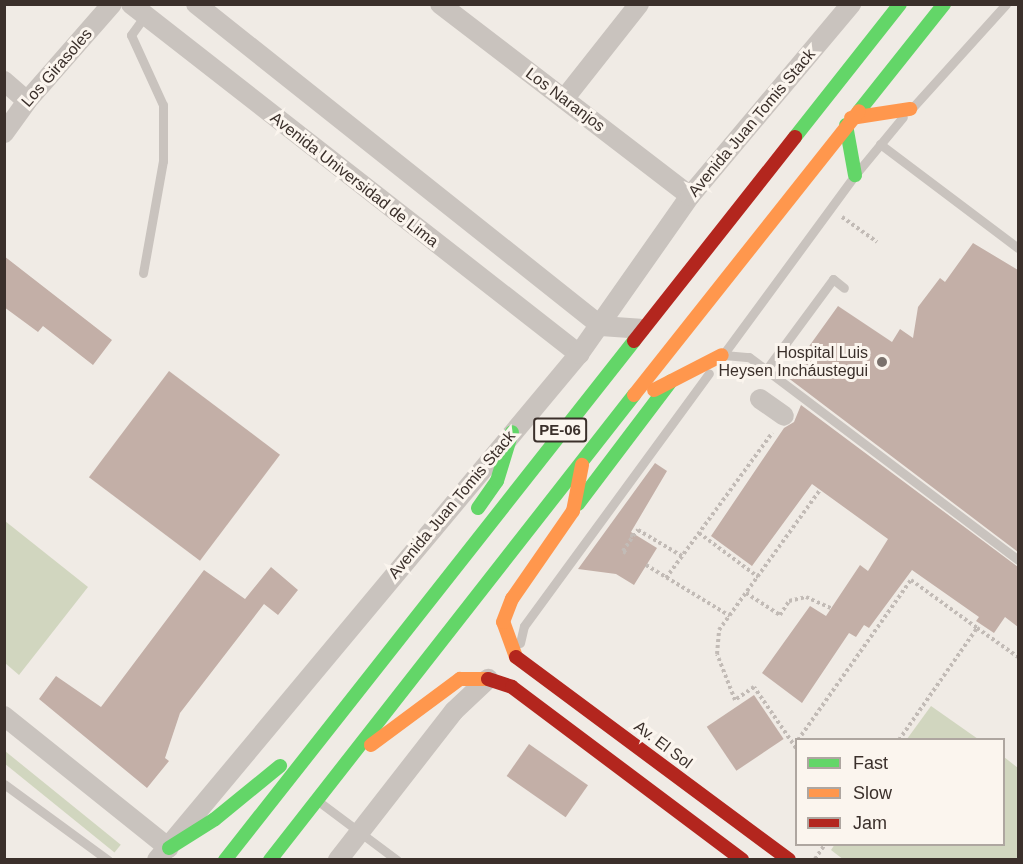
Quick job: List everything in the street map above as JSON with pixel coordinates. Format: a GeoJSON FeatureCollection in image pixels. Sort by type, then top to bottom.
{"type":"FeatureCollection","features":[{"type":"Feature","properties":{"kind":"main road","name":"PE-06"},"geometry":{"type":"LineString","coordinates":[[225,860],[382,656],[900,4]]}},
{"type":"Feature","properties":{"kind":"main road","name":"PE-06"},"geometry":{"type":"LineString","coordinates":[[270,860],[848,122],[944,4]]}},
{"type":"Feature","properties":{"kind":"main road"},"geometry":{"type":"LineString","coordinates":[[855,175],[848,122],[910,109]]}},
{"type":"Feature","properties":{"kind":"main road"},"geometry":{"type":"LineString","coordinates":[[629,401],[722,355]]}},
{"type":"Feature","properties":{"kind":"main road"},"geometry":{"type":"LineString","coordinates":[[516,657],[503,622],[512,599],[573,511],[671,381]]}},
{"type":"Feature","properties":{"kind":"main road"},"geometry":{"type":"LineString","coordinates":[[470,519],[497,481],[512,432]]}},
{"type":"Feature","properties":{"kind":"main road"},"geometry":{"type":"LineString","coordinates":[[573,511],[583,459]]}},
{"type":"Feature","properties":{"kind":"main road"},"geometry":{"type":"LineString","coordinates":[[382,656],[437,566]]}},
{"type":"Feature","properties":{"kind":"main road","name":"Av. El Sol"},"geometry":{"type":"LineString","coordinates":[[516,657],[784,858]]}},
{"type":"Feature","properties":{"kind":"main road"},"geometry":{"type":"LineString","coordinates":[[351,758],[397,729],[460,679],[488,678],[512,687],[742,860]]}},
{"type":"Feature","properties":{"kind":"main road"},"geometry":{"type":"LineString","coordinates":[[163,854],[258,787],[340,711]]}},
{"type":"Feature","properties":{"kind":"street","name":"Los Girasoles"},"geometry":{"type":"LineString","coordinates":[[4,133],[27,101],[112,4]]}},
{"type":"Feature","properties":{"kind":"street"},"geometry":{"type":"LineString","coordinates":[[196,4],[601,326],[640,329]]}},
{"type":"Feature","properties":{"kind":"street","name":"Los Naranjos"},"geometry":{"type":"LineString","coordinates":[[440,4],[690,196]]}},
{"type":"Feature","properties":{"kind":"street"},"geometry":{"type":"LineString","coordinates":[[564,99],[639,4]]}},
{"type":"Feature","properties":{"kind":"street","name":"Avenida Juan Tomis Stack"},"geometry":{"type":"LineString","coordinates":[[163,854],[579,354],[601,326],[690,196],[851,4]]}},
{"type":"Feature","properties":{"kind":"street","name":"Avenida Universidad de Lima"},"geometry":{"type":"LineString","coordinates":[[143,9],[579,354]]}},
{"type":"Feature","properties":{"kind":"street"},"geometry":{"type":"LineString","coordinates":[[4,81],[27,101]]}},
{"type":"Feature","properties":{"kind":"street"},"geometry":{"type":"LineString","coordinates":[[760,399],[784,416]]}},
{"type":"Feature","properties":{"kind":"street"},"geometry":{"type":"LineString","coordinates":[[338,860],[454,711],[488,678]]}},
{"type":"Feature","properties":{"kind":"street"},"geometry":{"type":"LineString","coordinates":[[4,716],[163,854]]}},
{"type":"Feature","properties":{"kind":"lane"},"geometry":{"type":"LineString","coordinates":[[516,657],[524,626],[855,175],[910,109],[1006,4]]}},
{"type":"Feature","properties":{"kind":"lane"},"geometry":{"type":"LineString","coordinates":[[143,9],[131,35],[155,82],[163,116],[163,161],[143,273]]}},
{"type":"Feature","properties":{"kind":"lane"},"geometry":{"type":"LineString","coordinates":[[880,144],[1018,248]]}},
{"type":"Feature","properties":{"kind":"lane"},"geometry":{"type":"LineString","coordinates":[[766,370],[833,279],[844,288]]}},
{"type":"Feature","properties":{"kind":"lane"},"geometry":{"type":"LineString","coordinates":[[722,355],[749,357],[1018,560]]}},
{"type":"Feature","properties":{"kind":"lane"},"geometry":{"type":"LineString","coordinates":[[615,502],[624,508]]}},
{"type":"Feature","properties":{"kind":"lane"},"geometry":{"type":"LineString","coordinates":[[4,784],[108,860]]}},
{"type":"Feature","properties":{"kind":"lane"},"geometry":{"type":"LineString","coordinates":[[316,800],[397,860]]}},
{"type":"Feature","properties":{"kind":"path"},"geometry":{"type":"LineString","coordinates":[[666,578],[784,416]]}},
{"type":"Feature","properties":{"kind":"path"},"geometry":{"type":"LineString","coordinates":[[795,743],[754,687],[735,700],[717,654],[719,630],[820,490]]}},
{"type":"Feature","properties":{"kind":"path"},"geometry":{"type":"LineString","coordinates":[[626,553],[623,551],[638,530],[682,556]]}},
{"type":"Feature","properties":{"kind":"path"},"geometry":{"type":"LineString","coordinates":[[699,533],[758,577]]}},
{"type":"Feature","properties":{"kind":"path"},"geometry":{"type":"LineString","coordinates":[[658,542],[663,536]]}},
{"type":"Feature","properties":{"kind":"path"},"geometry":{"type":"LineString","coordinates":[[646,565],[730,616]]}},
{"type":"Feature","properties":{"kind":"path"},"geometry":{"type":"LineString","coordinates":[[800,738],[911,580],[1018,657]]}},
{"type":"Feature","properties":{"kind":"path"},"geometry":{"type":"LineString","coordinates":[[746,593],[780,615],[789,601],[806,597],[831,608]]}},
{"type":"Feature","properties":{"kind":"path"},"geometry":{"type":"LineString","coordinates":[[900,738],[977,628]]}},
{"type":"Feature","properties":{"kind":"path"},"geometry":{"type":"LineString","coordinates":[[814,860],[824,846]]}},
{"type":"Feature","properties":{"kind":"green space"},"geometry":{"type":"Polygon","coordinates":[[[5,521],[88,587],[19,675],[5,663],[5,521]]]}},
{"type":"Feature","properties":{"kind":"green space"},"geometry":{"type":"Polygon","coordinates":[[[931,706],[977,738],[908,738],[931,706]]]}},
{"type":"Feature","properties":{"kind":"green space"},"geometry":{"type":"Polygon","coordinates":[[[5,751],[121,845],[115,853],[4,763],[5,751]]]}},
{"type":"Feature","properties":{"kind":"green space"},"geometry":{"type":"Polygon","coordinates":[[[1005,758],[1018,768],[1018,859],[844,860],[831,850],[834,846],[1005,846],[1005,758]]]}},
{"type":"Feature","properties":{"kind":"building"},"geometry":{"type":"Polygon","coordinates":[[[973,243],[1018,270],[1018,552],[787,377],[838,306],[892,342],[900,329],[913,338],[918,307],[940,278],[945,282],[973,243]]]}},
{"type":"Feature","properties":{"kind":"building"},"geometry":{"type":"Polygon","coordinates":[[[4,256],[112,340],[93,365],[43,326],[38,332],[4,307],[4,256]]]}},
{"type":"Feature","properties":{"kind":"building"},"geometry":{"type":"Polygon","coordinates":[[[169,371],[280,455],[200,561],[89,477],[169,371]]]}},
{"type":"Feature","properties":{"kind":"building"},"geometry":{"type":"Polygon","coordinates":[[[801,405],[1018,567],[1018,627],[1005,617],[994,633],[976,621],[979,617],[912,570],[869,628],[864,625],[856,637],[849,633],[802,703],[762,673],[810,606],[826,616],[860,565],[868,571],[888,539],[812,484],[752,566],[711,536],[784,428],[794,422],[801,405]]]}},
{"type":"Feature","properties":{"kind":"building"},"geometry":{"type":"Polygon","coordinates":[[[655,463],[667,471],[631,532],[657,548],[634,585],[616,574],[578,569],[655,463]]]}},
{"type":"Feature","properties":{"kind":"building"},"geometry":{"type":"Polygon","coordinates":[[[271,567],[298,590],[278,615],[264,604],[180,713],[165,758],[169,761],[147,788],[39,699],[56,676],[101,707],[204,570],[245,599],[271,567]]]}},
{"type":"Feature","properties":{"kind":"building"},"geometry":{"type":"Polygon","coordinates":[[[754,695],[784,739],[736,771],[707,727],[754,695]]]}},
{"type":"Feature","properties":{"kind":"building"},"geometry":{"type":"Polygon","coordinates":[[[529,744],[588,785],[566,817],[507,776],[529,744]]]}},
{"type":"Feature","properties":{"kind":"traffic: fast"},"geometry":{"type":"LineString","coordinates":[[795,137],[900,4]]}},
{"type":"Feature","properties":{"kind":"traffic: fast"},"geometry":{"type":"LineString","coordinates":[[859,111],[944,4]]}},
{"type":"Feature","properties":{"kind":"traffic: fast"},"geometry":{"type":"LineString","coordinates":[[846,125],[855,175]]}},
{"type":"Feature","properties":{"kind":"traffic: fast"},"geometry":{"type":"LineString","coordinates":[[225,860],[634,341]]}},
{"type":"Feature","properties":{"kind":"traffic: fast"},"geometry":{"type":"LineString","coordinates":[[578,504],[671,381]]}},
{"type":"Feature","properties":{"kind":"traffic: fast"},"geometry":{"type":"LineString","coordinates":[[270,860],[634,395]]}},
{"type":"Feature","properties":{"kind":"traffic: fast"},"geometry":{"type":"LineString","coordinates":[[478,508],[497,481],[512,432]]}},
{"type":"Feature","properties":{"kind":"traffic: fast"},"geometry":{"type":"LineString","coordinates":[[169,848],[215,819],[280,766]]}},
{"type":"Feature","properties":{"kind":"traffic: slow"},"geometry":{"type":"LineString","coordinates":[[851,118],[910,109]]}},
{"type":"Feature","properties":{"kind":"traffic: slow"},"geometry":{"type":"LineString","coordinates":[[634,395],[859,111]]}},
{"type":"Feature","properties":{"kind":"traffic: slow"},"geometry":{"type":"LineString","coordinates":[[654,390],[722,355]]}},
{"type":"Feature","properties":{"kind":"traffic: slow"},"geometry":{"type":"LineString","coordinates":[[516,657],[503,622],[512,599],[573,511],[582,465]]}},
{"type":"Feature","properties":{"kind":"traffic: slow"},"geometry":{"type":"LineString","coordinates":[[371,745],[460,679],[488,679]]}},
{"type":"Feature","properties":{"kind":"traffic: jam"},"geometry":{"type":"LineString","coordinates":[[634,341],[795,137]]}},
{"type":"Feature","properties":{"kind":"traffic: jam"},"geometry":{"type":"LineString","coordinates":[[516,657],[789,860]]}},
{"type":"Feature","properties":{"kind":"traffic: jam"},"geometry":{"type":"LineString","coordinates":[[488,679],[512,687],[742,860]]}},
{"type":"Feature","properties":{"kind":"place","name":"Hospital Luis Heysen Incháustegui"},"geometry":{"type":"Point","coordinates":[882,362]}}]}
